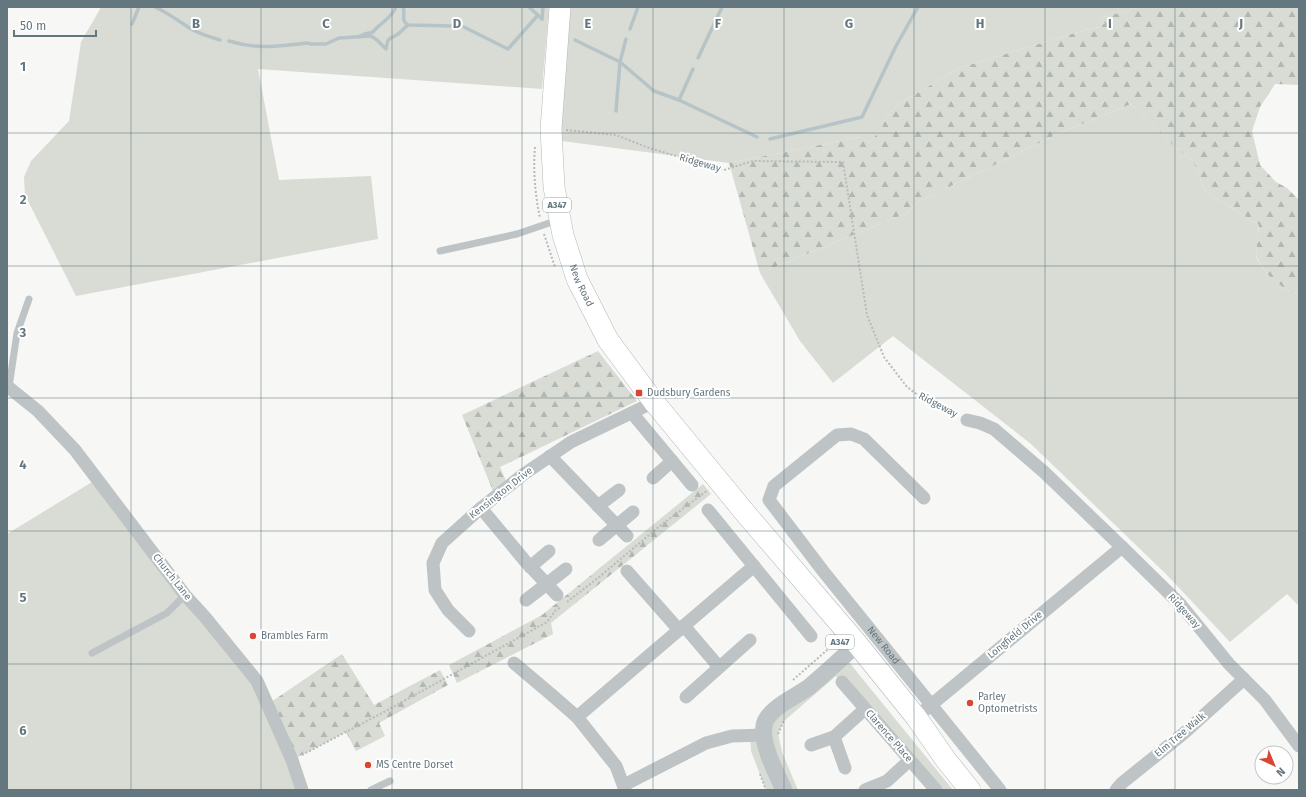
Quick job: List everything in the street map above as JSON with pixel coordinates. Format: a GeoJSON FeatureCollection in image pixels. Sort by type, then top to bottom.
{"type":"FeatureCollection","features":[{"type":"Feature","properties":{"kind":"main road","name":"New Road"},"geometry":{"type":"LineString","coordinates":[[560,7],[551,129],[554,187],[563,235],[577,279],[608,340],[654,402],[746,514],[800,591],[848,645],[919,715],[946,760],[970,790]]}},
{"type":"Feature","properties":{"kind":"street","name":"Church Lane"},"geometry":{"type":"LineString","coordinates":[[8,386],[38,411],[75,450],[185,595],[205,617],[257,681],[292,760],[302,790]]}},
{"type":"Feature","properties":{"kind":"street","name":"Kensington Drive"},"geometry":{"type":"LineString","coordinates":[[468,631],[448,610],[435,590],[433,563],[442,543],[481,508],[524,474],[571,442],[654,402]]}},
{"type":"Feature","properties":{"kind":"street"},"geometry":{"type":"LineString","coordinates":[[632,413],[692,485]]}},
{"type":"Feature","properties":{"kind":"street","name":"Ridgeway"},"geometry":{"type":"LineString","coordinates":[[967,420],[980,423],[994,429],[1044,472],[1122,547],[1181,605],[1229,664],[1265,700],[1299,746]]}},
{"type":"Feature","properties":{"kind":"street","name":"New Road"},"geometry":{"type":"LineString","coordinates":[[924,498],[864,439],[851,434],[837,435],[774,486],[769,500],[823,571],[919,715],[1000,790]]}},
{"type":"Feature","properties":{"kind":"street"},"geometry":{"type":"LineString","coordinates":[[550,456],[627,536]]}},
{"type":"Feature","properties":{"kind":"street"},"geometry":{"type":"LineString","coordinates":[[653,478],[672,461]]}},
{"type":"Feature","properties":{"kind":"street"},"geometry":{"type":"LineString","coordinates":[[598,506],[619,490]]}},
{"type":"Feature","properties":{"kind":"street"},"geometry":{"type":"LineString","coordinates":[[481,508],[530,567],[557,595]]}},
{"type":"Feature","properties":{"kind":"street"},"geometry":{"type":"LineString","coordinates":[[708,510],[811,636]]}},
{"type":"Feature","properties":{"kind":"street"},"geometry":{"type":"LineString","coordinates":[[599,540],[633,512]]}},
{"type":"Feature","properties":{"kind":"street","name":"Longfield Drive"},"geometry":{"type":"LineString","coordinates":[[919,715],[1122,547]]}},
{"type":"Feature","properties":{"kind":"street"},"geometry":{"type":"LineString","coordinates":[[530,567],[549,551]]}},
{"type":"Feature","properties":{"kind":"street"},"geometry":{"type":"LineString","coordinates":[[577,717],[754,566]]}},
{"type":"Feature","properties":{"kind":"street"},"geometry":{"type":"LineString","coordinates":[[526,600],[566,569]]}},
{"type":"Feature","properties":{"kind":"street"},"geometry":{"type":"LineString","coordinates":[[627,571],[720,667]]}},
{"type":"Feature","properties":{"kind":"street"},"geometry":{"type":"LineString","coordinates":[[686,697],[750,640]]}},
{"type":"Feature","properties":{"kind":"street"},"geometry":{"type":"LineString","coordinates":[[772,737],[764,726],[766,720],[787,709],[848,645]]}},
{"type":"Feature","properties":{"kind":"street"},"geometry":{"type":"LineString","coordinates":[[514,663],[577,717],[616,766],[625,787],[706,743],[732,736],[772,737]]}},
{"type":"Feature","properties":{"kind":"street","name":"Elm Tree Walk"},"geometry":{"type":"LineString","coordinates":[[1116,790],[1122,783],[1183,734],[1244,679]]}},
{"type":"Feature","properties":{"kind":"street","name":"Clarence Place"},"geometry":{"type":"LineString","coordinates":[[842,682],[936,790]]}},
{"type":"Feature","properties":{"kind":"street"},"geometry":{"type":"LineString","coordinates":[[811,745],[834,737],[866,709]]}},
{"type":"Feature","properties":{"kind":"street"},"geometry":{"type":"LineString","coordinates":[[772,737],[765,744],[784,790]]}},
{"type":"Feature","properties":{"kind":"street"},"geometry":{"type":"LineString","coordinates":[[834,737],[845,768]]}},
{"type":"Feature","properties":{"kind":"street"},"geometry":{"type":"LineString","coordinates":[[865,790],[887,780],[910,760]]}},
{"type":"Feature","properties":{"kind":"lane"},"geometry":{"type":"LineString","coordinates":[[440,251],[517,234],[560,219]]}},
{"type":"Feature","properties":{"kind":"lane"},"geometry":{"type":"LineString","coordinates":[[8,386],[17,333],[29,299]]}},
{"type":"Feature","properties":{"kind":"lane"},"geometry":{"type":"LineString","coordinates":[[92,653],[167,613],[185,595]]}},
{"type":"Feature","properties":{"kind":"lane"},"geometry":{"type":"LineString","coordinates":[[371,790],[390,781]]}},
{"type":"Feature","properties":{"kind":"path","name":"Ridgeway"},"geometry":{"type":"LineString","coordinates":[[551,129],[616,136],[649,148],[724,170],[753,161],[843,162],[867,315],[884,357],[907,387],[923,399],[967,420]]}},
{"type":"Feature","properties":{"kind":"path"},"geometry":{"type":"LineString","coordinates":[[292,760],[384,712],[547,622],[555,611],[598,578],[661,525],[708,490]]}},
{"type":"Feature","properties":{"kind":"path"},"geometry":{"type":"LineString","coordinates":[[772,737],[778,734],[784,721],[787,709]]}},
{"type":"Feature","properties":{"kind":"green space"},"geometry":{"type":"Polygon","coordinates":[[[99,7],[549,7],[542,89],[258,69],[279,180],[371,176],[378,239],[76,296],[25,195],[24,177],[31,161],[69,121],[81,42],[100,9],[99,7]]]}},
{"type":"Feature","properties":{"kind":"green space"},"geometry":{"type":"Polygon","coordinates":[[[567,7],[1140,7],[1100,18],[1105,23],[1099,27],[959,68],[899,104],[885,119],[882,128],[870,142],[860,137],[729,163],[562,141],[560,107],[567,7]]]}},
{"type":"Feature","properties":{"kind":"green space"},"geometry":{"type":"Polygon","coordinates":[[[1140,7],[1299,7],[1299,85],[1275,84],[1260,107],[1252,131],[1260,165],[1276,182],[1287,188],[1299,200],[1299,295],[1286,290],[1267,274],[1256,256],[1259,225],[1205,191],[1193,161],[1175,147],[1131,104],[1062,132],[918,202],[907,213],[760,273],[729,163],[860,137],[870,142],[882,128],[885,119],[899,104],[959,68],[1099,27],[1105,23],[1100,18],[1140,7]]]}},
{"type":"Feature","properties":{"kind":"green space"},"geometry":{"type":"Polygon","coordinates":[[[1131,104],[1175,147],[1193,161],[1205,191],[1259,225],[1256,257],[1267,274],[1286,290],[1299,295],[1299,606],[1287,594],[1230,642],[1166,574],[1031,444],[893,336],[833,383],[800,341],[760,273],[907,213],[918,202],[1062,132],[1131,104]]]}},
{"type":"Feature","properties":{"kind":"green space"},"geometry":{"type":"Polygon","coordinates":[[[598,351],[637,401],[500,467],[507,483],[493,491],[462,415],[598,351]]]}},
{"type":"Feature","properties":{"kind":"green space"},"geometry":{"type":"Polygon","coordinates":[[[97,479],[239,658],[302,790],[7,790],[7,534],[97,479]]]}},
{"type":"Feature","properties":{"kind":"green space"},"geometry":{"type":"Polygon","coordinates":[[[703,484],[711,494],[551,623],[553,634],[457,683],[449,665],[542,615],[703,484]]]}},
{"type":"Feature","properties":{"kind":"green space"},"geometry":{"type":"Polygon","coordinates":[[[342,654],[374,705],[440,670],[448,685],[379,723],[385,736],[356,751],[346,732],[292,760],[268,704],[342,654]]]}},
{"type":"Feature","properties":{"kind":"green space"},"geometry":{"type":"Polygon","coordinates":[[[844,656],[953,790],[936,790],[836,676],[784,721],[778,733],[782,752],[798,790],[766,790],[751,751],[750,735],[764,726],[844,656]]]}},
{"type":"Feature","properties":{"kind":"waterway"},"geometry":{"type":"LineString","coordinates":[[132,24],[139,7]]}},
{"type":"Feature","properties":{"kind":"waterway"},"geometry":{"type":"LineString","coordinates":[[155,7],[169,14],[194,31],[220,40]]}},
{"type":"Feature","properties":{"kind":"waterway"},"geometry":{"type":"LineString","coordinates":[[360,36],[373,32],[392,14],[396,7]]}},
{"type":"Feature","properties":{"kind":"waterway"},"geometry":{"type":"LineString","coordinates":[[403,7],[404,21],[408,25],[454,26]]}},
{"type":"Feature","properties":{"kind":"waterway"},"geometry":{"type":"LineString","coordinates":[[529,7],[542,19]]}},
{"type":"Feature","properties":{"kind":"waterway"},"geometry":{"type":"LineString","coordinates":[[542,19],[543,7]]}},
{"type":"Feature","properties":{"kind":"waterway"},"geometry":{"type":"LineString","coordinates":[[630,29],[638,7]]}},
{"type":"Feature","properties":{"kind":"waterway"},"geometry":{"type":"LineString","coordinates":[[698,58],[722,7]]}},
{"type":"Feature","properties":{"kind":"waterway"},"geometry":{"type":"LineString","coordinates":[[770,139],[862,117],[896,46],[918,7]]}},
{"type":"Feature","properties":{"kind":"waterway"},"geometry":{"type":"LineString","coordinates":[[464,27],[508,49],[538,15]]}},
{"type":"Feature","properties":{"kind":"waterway"},"geometry":{"type":"LineString","coordinates":[[229,41],[249,46],[307,43],[326,44],[339,38],[371,36],[386,49],[390,38],[398,34],[408,25]]}},
{"type":"Feature","properties":{"kind":"waterway"},"geometry":{"type":"LineString","coordinates":[[616,111],[620,62],[626,39]]}},
{"type":"Feature","properties":{"kind":"waterway"},"geometry":{"type":"LineString","coordinates":[[575,40],[620,62],[654,91],[679,100],[757,137]]}},
{"type":"Feature","properties":{"kind":"waterway"},"geometry":{"type":"LineString","coordinates":[[679,100],[693,69]]}},
{"type":"Feature","properties":{"kind":"place","name":"Dudsbury Gardens"},"geometry":{"type":"Point","coordinates":[639,393]}},
{"type":"Feature","properties":{"kind":"place","name":"Brambles Farm"},"geometry":{"type":"Point","coordinates":[253,636]}},
{"type":"Feature","properties":{"kind":"place","name":"Parley Optometrists"},"geometry":{"type":"Point","coordinates":[970,703]}},
{"type":"Feature","properties":{"kind":"place","name":"MS Centre Dorset"},"geometry":{"type":"Point","coordinates":[368,765]}}]}
